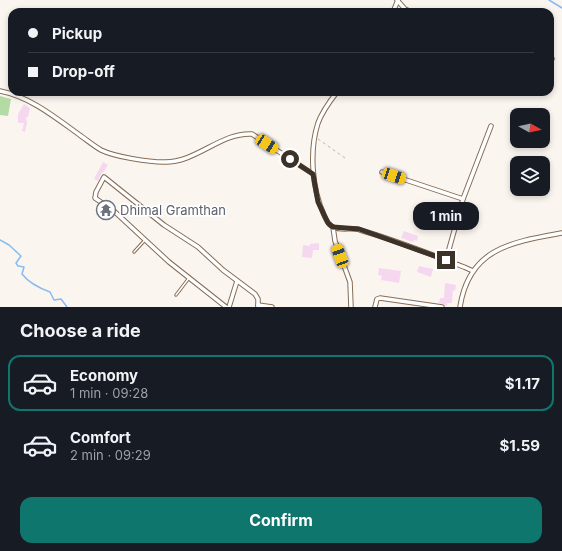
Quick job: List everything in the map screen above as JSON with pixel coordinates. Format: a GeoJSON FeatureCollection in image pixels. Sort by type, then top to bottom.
{"type":"FeatureCollection","features":[{"type":"Feature","properties":{"kind":"street"},"geometry":{"type":"LineString","coordinates":[[398,0],[407,8]]}},
{"type":"Feature","properties":{"kind":"street"},"geometry":{"type":"LineString","coordinates":[[19,96],[33,103],[102,150],[122,156],[165,162],[186,158],[241,133],[252,134],[313,174]]}},
{"type":"Feature","properties":{"kind":"street"},"geometry":{"type":"LineString","coordinates":[[334,96],[326,106],[318,122],[315,137],[313,174],[318,202],[328,223],[333,227],[359,229],[446,260],[473,272]]}},
{"type":"Feature","properties":{"kind":"street"},"geometry":{"type":"LineString","coordinates":[[446,260],[463,199],[491,126]]}},
{"type":"Feature","properties":{"kind":"street"},"geometry":{"type":"LineString","coordinates":[[382,172],[463,199]]}},
{"type":"Feature","properties":{"kind":"street"},"geometry":{"type":"LineString","coordinates":[[226,307],[189,278],[95,198],[96,192],[104,177],[129,195],[164,224],[198,247],[237,281],[255,294],[258,299],[258,306],[272,307]]}},
{"type":"Feature","properties":{"kind":"street"},"geometry":{"type":"LineString","coordinates":[[333,227],[335,241],[350,282],[351,307]]}},
{"type":"Feature","properties":{"kind":"street"},"geometry":{"type":"LineString","coordinates":[[460,307],[463,291],[473,272],[488,257],[507,245],[526,239],[562,234]]}},
{"type":"Feature","properties":{"kind":"street"},"geometry":{"type":"LineString","coordinates":[[229,307],[237,281]]}},
{"type":"Feature","properties":{"kind":"street"},"geometry":{"type":"LineString","coordinates":[[376,307],[377,299],[380,298],[442,307]]}},
{"type":"Feature","properties":{"kind":"lane"},"geometry":{"type":"LineString","coordinates":[[134,252],[145,240]]}},
{"type":"Feature","properties":{"kind":"lane"},"geometry":{"type":"LineString","coordinates":[[176,295],[189,278]]}},
{"type":"Feature","properties":{"kind":"path"},"geometry":{"type":"LineString","coordinates":[[315,137],[345,158]]}},
{"type":"Feature","properties":{"kind":"green space"},"geometry":{"type":"Polygon","coordinates":[[[0,96],[11,99],[8,116],[0,115],[0,96]]]}},
{"type":"Feature","properties":{"kind":"building"},"geometry":{"type":"Polygon","coordinates":[[[24,104],[30,108],[28,117],[26,117],[27,123],[25,132],[22,131],[24,123],[18,123],[18,114],[24,104]]]}},
{"type":"Feature","properties":{"kind":"building"},"geometry":{"type":"Polygon","coordinates":[[[103,162],[108,165],[103,173],[102,172],[98,181],[94,179],[103,162]]]}},
{"type":"Feature","properties":{"kind":"building"},"geometry":{"type":"Polygon","coordinates":[[[404,231],[418,236],[417,241],[414,240],[413,242],[401,238],[404,231]]]}},
{"type":"Feature","properties":{"kind":"building"},"geometry":{"type":"Polygon","coordinates":[[[319,243],[319,250],[313,250],[312,258],[302,257],[303,245],[310,246],[310,244],[319,243]]]}},
{"type":"Feature","properties":{"kind":"building"},"geometry":{"type":"Polygon","coordinates":[[[419,266],[433,269],[431,277],[417,272],[419,266]]]}},
{"type":"Feature","properties":{"kind":"building"},"geometry":{"type":"Polygon","coordinates":[[[379,268],[401,271],[399,283],[381,280],[382,276],[378,275],[379,268]]]}},
{"type":"Feature","properties":{"kind":"building"},"geometry":{"type":"Polygon","coordinates":[[[445,283],[456,285],[455,291],[453,290],[452,303],[447,303],[447,306],[439,303],[440,298],[444,298],[445,283]]]}},
{"type":"Feature","properties":{"kind":"waterway"},"geometry":{"type":"LineString","coordinates":[[549,0],[562,8]]}},
{"type":"Feature","properties":{"kind":"waterway"},"geometry":{"type":"LineString","coordinates":[[0,240],[9,245],[21,256],[16,263],[18,266],[24,267],[22,274],[34,285],[50,292],[54,300],[61,299],[67,307]]}},
{"type":"Feature","properties":{"kind":"place","name":"Dhimal Gramthan"},"geometry":{"type":"Point","coordinates":[106,210]}},
{"type":"Feature","properties":{"kind":"route"},"geometry":{"type":"LineString","coordinates":[[290,159],[313,174],[314,187],[318,202],[328,223],[333,227],[359,229],[446,260]]}}]}
